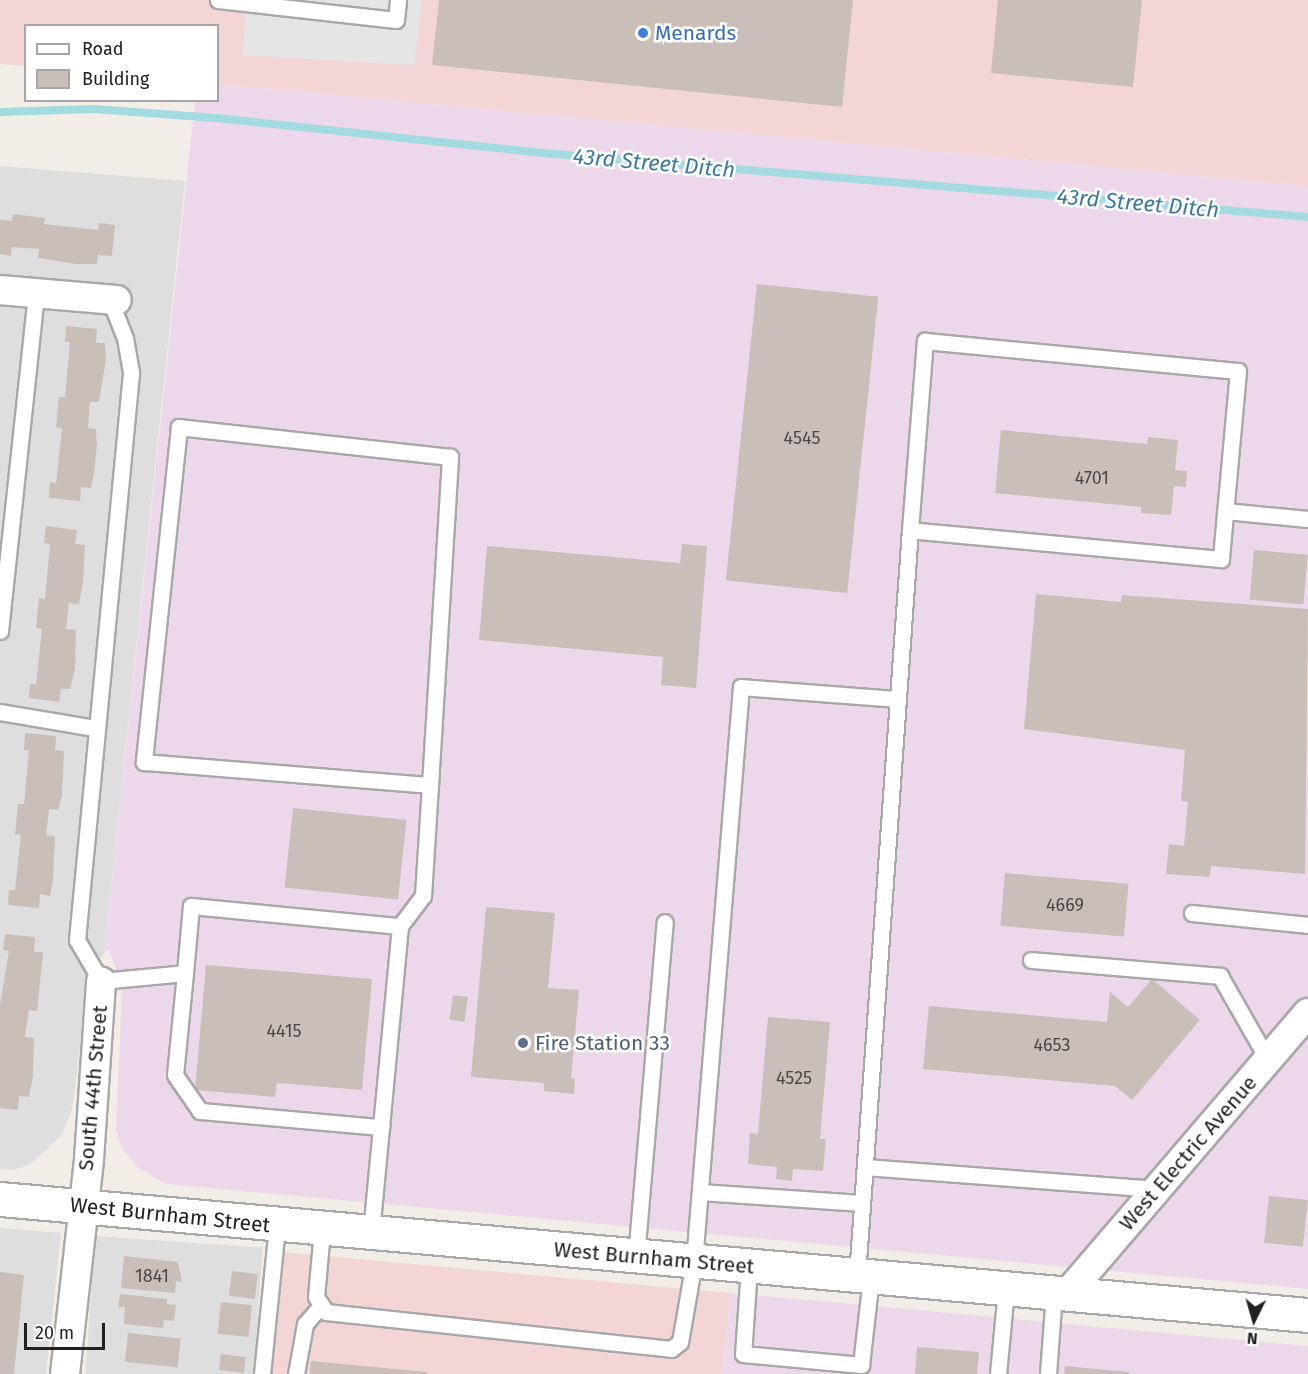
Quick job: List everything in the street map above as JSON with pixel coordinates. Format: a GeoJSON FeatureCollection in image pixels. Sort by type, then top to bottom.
{"type":"FeatureCollection","features":[{"type":"Feature","properties":{"kind":"street"},"geometry":{"type":"LineString","coordinates":[[0,290],[113,300]]}},
{"type":"Feature","properties":{"kind":"street","name":"South 44th Street"},"geometry":{"type":"LineString","coordinates":[[65,1374],[101,981]]}},
{"type":"Feature","properties":{"kind":"street","name":"West Electric Avenue"},"geometry":{"type":"LineString","coordinates":[[1061,1293],[1157,1189],[1308,1013]]}},
{"type":"Feature","properties":{"kind":"street","name":"West Burnham Street"},"geometry":{"type":"LineString","coordinates":[[0,1199],[277,1226],[1308,1316]]}},
{"type":"Feature","properties":{"kind":"lane"},"geometry":{"type":"LineString","coordinates":[[218,0],[396,20],[398,0]]}},
{"type":"Feature","properties":{"kind":"lane"},"geometry":{"type":"LineString","coordinates":[[0,631],[36,293]]}},
{"type":"Feature","properties":{"kind":"lane"},"geometry":{"type":"LineString","coordinates":[[113,300],[125,339],[131,373],[95,728],[76,930],[77,940],[101,981],[185,973]]}},
{"type":"Feature","properties":{"kind":"lane"},"geometry":{"type":"LineString","coordinates":[[749,1267],[743,1354],[861,1365],[864,1277],[862,1203],[910,530],[925,341],[1238,371],[1221,558],[910,530]]}},
{"type":"Feature","properties":{"kind":"lane"},"geometry":{"type":"LineString","coordinates":[[371,1234],[400,926],[423,896],[430,785],[450,457],[179,428],[144,762],[430,785]]}},
{"type":"Feature","properties":{"kind":"lane"},"geometry":{"type":"LineString","coordinates":[[1225,511],[1308,519]]}},
{"type":"Feature","properties":{"kind":"lane"},"geometry":{"type":"LineString","coordinates":[[319,1308],[670,1349],[680,1342],[687,1326],[694,1262],[741,687],[898,699]]}},
{"type":"Feature","properties":{"kind":"lane"},"geometry":{"type":"LineString","coordinates":[[0,712],[95,728]]}},
{"type":"Feature","properties":{"kind":"lane"},"geometry":{"type":"LineString","coordinates":[[381,1128],[200,1111],[175,1075],[191,906],[400,926]]}},
{"type":"Feature","properties":{"kind":"lane"},"geometry":{"type":"LineString","coordinates":[[1192,914],[1308,925]]}},
{"type":"Feature","properties":{"kind":"lane"},"geometry":{"type":"LineString","coordinates":[[636,1257],[665,922]]}},
{"type":"Feature","properties":{"kind":"lane"},"geometry":{"type":"LineString","coordinates":[[1031,960],[1220,976],[1268,1060]]}},
{"type":"Feature","properties":{"kind":"lane"},"geometry":{"type":"LineString","coordinates":[[865,1167],[1157,1189]]}},
{"type":"Feature","properties":{"kind":"lane"},"geometry":{"type":"LineString","coordinates":[[700,1192],[862,1203]]}},
{"type":"Feature","properties":{"kind":"lane"},"geometry":{"type":"LineString","coordinates":[[262,1374],[277,1226]]}},
{"type":"Feature","properties":{"kind":"lane"},"geometry":{"type":"LineString","coordinates":[[296,1374],[305,1324],[319,1308],[322,1230]]}},
{"type":"Feature","properties":{"kind":"lane"},"geometry":{"type":"LineString","coordinates":[[998,1374],[1006,1289]]}},
{"type":"Feature","properties":{"kind":"lane"},"geometry":{"type":"LineString","coordinates":[[1048,1374],[1061,1293]]}},
{"type":"Feature","properties":{"kind":"shaded area"},"geometry":{"type":"Polygon","coordinates":[[[0,0],[1308,0],[1308,186],[219,84],[219,24],[24,24],[24,66],[0,64],[0,0]]]}},
{"type":"Feature","properties":{"kind":"shaded area"},"geometry":{"type":"Polygon","coordinates":[[[246,0],[422,0],[414,65],[243,55],[246,0]]]}},
{"type":"Feature","properties":{"kind":"shaded area"},"geometry":{"type":"Polygon","coordinates":[[[219,84],[1308,186],[1308,1289],[167,1184],[139,1169],[122,1148],[116,1130],[122,990],[109,949],[104,953],[195,102],[219,102],[219,84]]]}},
{"type":"Feature","properties":{"kind":"shaded area"},"geometry":{"type":"Polygon","coordinates":[[[0,166],[185,181],[104,953],[90,973],[72,1109],[62,1135],[29,1165],[13,1170],[0,1169],[0,166]]]}},
{"type":"Feature","properties":{"kind":"shaded area"},"geometry":{"type":"Polygon","coordinates":[[[0,1228],[61,1233],[46,1374],[0,1374],[0,1228]]]}},
{"type":"Feature","properties":{"kind":"shaded area"},"geometry":{"type":"Polygon","coordinates":[[[95,1236],[263,1248],[254,1374],[85,1374],[95,1236]]]}},
{"type":"Feature","properties":{"kind":"shaded area"},"geometry":{"type":"Polygon","coordinates":[[[281,1252],[731,1293],[722,1374],[269,1374],[281,1252]]]}},
{"type":"Feature","properties":{"kind":"shaded area"},"geometry":{"type":"Polygon","coordinates":[[[731,1293],[1308,1346],[1308,1374],[722,1374],[731,1293]]]}},
{"type":"Feature","properties":{"kind":"building","name":"Menards"},"geometry":{"type":"Polygon","coordinates":[[[439,0],[853,0],[842,107],[432,65],[439,0]]]}},
{"type":"Feature","properties":{"kind":"building"},"geometry":{"type":"Polygon","coordinates":[[[998,0],[1142,0],[1133,87],[991,73],[998,0]]]}},
{"type":"Feature","properties":{"kind":"building"},"geometry":{"type":"Polygon","coordinates":[[[13,214],[45,218],[44,224],[98,230],[99,223],[115,225],[112,256],[98,255],[97,264],[76,264],[38,258],[39,249],[12,247],[11,256],[0,254],[0,220],[12,221],[13,214]]]}},
{"type":"Feature","properties":{"kind":"building"},"geometry":{"type":"Polygon","coordinates":[[[757,284],[878,297],[847,593],[726,580],[757,284]]]}},
{"type":"Feature","properties":{"kind":"building"},"geometry":{"type":"Polygon","coordinates":[[[66,326],[97,329],[96,343],[105,343],[106,359],[99,402],[90,402],[88,428],[96,429],[97,444],[94,473],[91,488],[81,487],[80,501],[49,498],[50,482],[56,483],[62,428],[56,427],[59,397],[65,397],[70,342],[65,342],[66,326]]]}},
{"type":"Feature","properties":{"kind":"building"},"geometry":{"type":"Polygon","coordinates":[[[1001,430],[1147,444],[1148,437],[1178,440],[1175,470],[1187,471],[1186,487],[1174,486],[1171,515],[1141,513],[1141,507],[995,493],[1001,430]]]}},
{"type":"Feature","properties":{"kind":"building"},"geometry":{"type":"Polygon","coordinates":[[[46,526],[77,530],[75,544],[85,545],[83,583],[79,604],[69,603],[66,629],[76,630],[75,669],[70,689],[61,689],[59,702],[29,698],[30,684],[36,684],[42,629],[36,628],[39,598],[45,599],[50,544],[44,543],[46,526]]]}},
{"type":"Feature","properties":{"kind":"building"},"geometry":{"type":"Polygon","coordinates":[[[682,544],[707,546],[696,688],[661,685],[663,657],[479,640],[487,546],[680,563],[682,544]]]}},
{"type":"Feature","properties":{"kind":"building"},"geometry":{"type":"Polygon","coordinates":[[[1254,550],[1308,555],[1303,605],[1250,600],[1254,550]]]}},
{"type":"Feature","properties":{"kind":"building"},"geometry":{"type":"Polygon","coordinates":[[[1036,594],[1121,602],[1122,595],[1308,609],[1305,874],[1211,866],[1210,877],[1166,874],[1169,844],[1184,846],[1188,802],[1181,801],[1185,750],[1024,729],[1036,594]]]}},
{"type":"Feature","properties":{"kind":"building"},"geometry":{"type":"Polygon","coordinates":[[[25,733],[56,736],[55,750],[64,751],[62,796],[58,810],[49,809],[46,835],[55,836],[53,880],[50,896],[40,894],[39,908],[8,905],[9,890],[15,890],[21,835],[15,834],[18,804],[24,804],[29,750],[24,750],[25,733]]]}},
{"type":"Feature","properties":{"kind":"building"},"geometry":{"type":"Polygon","coordinates":[[[293,808],[406,820],[398,899],[285,888],[293,808]]]}},
{"type":"Feature","properties":{"kind":"building"},"geometry":{"type":"Polygon","coordinates":[[[1005,873],[1129,884],[1124,937],[1000,926],[1005,873]]]}},
{"type":"Feature","properties":{"kind":"building"},"geometry":{"type":"Polygon","coordinates":[[[486,907],[555,913],[548,988],[579,990],[571,1078],[575,1079],[574,1094],[544,1091],[544,1083],[471,1077],[486,907]]]}},
{"type":"Feature","properties":{"kind":"building"},"geometry":{"type":"Polygon","coordinates":[[[5,934],[35,937],[34,952],[43,952],[37,1011],[29,1010],[25,1037],[34,1038],[33,1076],[29,1097],[19,1096],[18,1110],[0,1108],[0,1005],[9,951],[3,950],[5,934]]]}},
{"type":"Feature","properties":{"kind":"building"},"geometry":{"type":"Polygon","coordinates":[[[206,965],[372,979],[362,1090],[277,1083],[275,1097],[195,1090],[206,965]]]}},
{"type":"Feature","properties":{"kind":"building"},"geometry":{"type":"Polygon","coordinates":[[[1152,979],[1200,1020],[1132,1100],[1115,1086],[923,1069],[929,1006],[1107,1022],[1110,992],[1128,1007],[1152,979]]]}},
{"type":"Feature","properties":{"kind":"building"},"geometry":{"type":"Polygon","coordinates":[[[453,995],[468,997],[464,1022],[450,1020],[453,995]]]}},
{"type":"Feature","properties":{"kind":"building"},"geometry":{"type":"Polygon","coordinates":[[[768,1017],[830,1022],[820,1139],[826,1139],[823,1171],[793,1169],[792,1181],[776,1179],[777,1167],[748,1164],[750,1133],[758,1134],[768,1017]]]}},
{"type":"Feature","properties":{"kind":"building"},"geometry":{"type":"Polygon","coordinates":[[[1269,1196],[1308,1200],[1303,1247],[1264,1243],[1269,1196]]]}},
{"type":"Feature","properties":{"kind":"building"},"geometry":{"type":"Polygon","coordinates":[[[124,1256],[178,1262],[182,1282],[176,1281],[175,1293],[121,1288],[124,1256]]]}},
{"type":"Feature","properties":{"kind":"building"},"geometry":{"type":"Polygon","coordinates":[[[232,1271],[258,1274],[255,1299],[229,1296],[232,1271]]]}},
{"type":"Feature","properties":{"kind":"building"},"geometry":{"type":"Polygon","coordinates":[[[0,1272],[24,1275],[14,1374],[0,1374],[0,1272]]]}},
{"type":"Feature","properties":{"kind":"building"},"geometry":{"type":"Polygon","coordinates":[[[120,1294],[167,1299],[167,1304],[176,1305],[174,1321],[164,1320],[163,1328],[124,1324],[125,1307],[118,1307],[120,1294]]]}},
{"type":"Feature","properties":{"kind":"building"},"geometry":{"type":"Polygon","coordinates":[[[221,1302],[252,1305],[248,1337],[218,1334],[221,1302]]]}},
{"type":"Feature","properties":{"kind":"building"},"geometry":{"type":"Polygon","coordinates":[[[128,1333],[181,1339],[178,1367],[125,1362],[128,1333]]]}},
{"type":"Feature","properties":{"kind":"building"},"geometry":{"type":"Polygon","coordinates":[[[917,1347],[979,1352],[977,1374],[915,1374],[917,1347]]]}},
{"type":"Feature","properties":{"kind":"building"},"geometry":{"type":"Polygon","coordinates":[[[221,1354],[246,1357],[244,1373],[219,1370],[221,1354]]]}},
{"type":"Feature","properties":{"kind":"building"},"geometry":{"type":"Polygon","coordinates":[[[311,1361],[427,1372],[427,1374],[310,1374],[311,1361]]]}},
{"type":"Feature","properties":{"kind":"building"},"geometry":{"type":"Polygon","coordinates":[[[1065,1366],[1129,1372],[1129,1374],[1064,1374],[1065,1366]]]}},
{"type":"Feature","properties":{"kind":"waterway","name":"43rd Street Ditch"},"geometry":{"type":"LineString","coordinates":[[0,112],[94,109],[216,118],[555,154],[1308,217]]}},
{"type":"Feature","properties":{"kind":"place","name":"Menards"},"geometry":{"type":"Point","coordinates":[643,33]}},
{"type":"Feature","properties":{"kind":"place","name":"Fire Station 33"},"geometry":{"type":"Point","coordinates":[523,1043]}}]}
